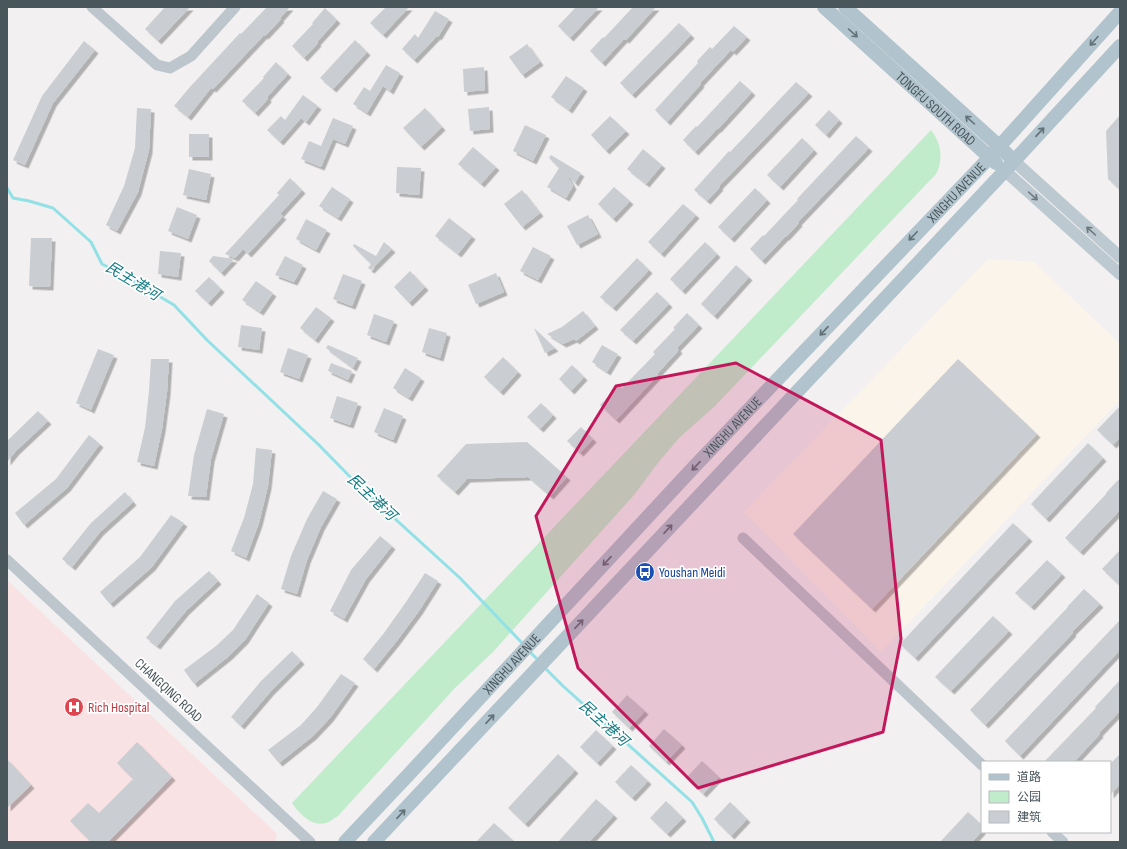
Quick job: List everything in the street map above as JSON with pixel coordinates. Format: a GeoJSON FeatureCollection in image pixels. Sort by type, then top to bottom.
{"type":"FeatureCollection","features":[{"type":"Feature","properties":{"kind":"main road","name":"TONGFU SOUTH ROAD"},"geometry":{"type":"LineString","coordinates":[[824,7],[989,158],[1009,166],[1120,257]]}},
{"type":"Feature","properties":{"kind":"main road","name":"TONGFU SOUTH ROAD"},"geometry":{"type":"LineString","coordinates":[[845,7],[999,146],[1009,166],[1120,274]]}},
{"type":"Feature","properties":{"kind":"main road","name":"XINGHU AVENUE"},"geometry":{"type":"LineString","coordinates":[[345,842],[699,462],[989,158],[1120,12]]}},
{"type":"Feature","properties":{"kind":"main road","name":"XINGHU AVENUE"},"geometry":{"type":"LineString","coordinates":[[374,842],[1120,46]]}},
{"type":"Feature","properties":{"kind":"street"},"geometry":{"type":"LineString","coordinates":[[92,7],[157,65],[170,68],[191,56],[235,7]]}},
{"type":"Feature","properties":{"kind":"street"},"geometry":{"type":"LineString","coordinates":[[743,538],[981,764]]}},
{"type":"Feature","properties":{"kind":"street","name":"CHANGQING ROAD"},"geometry":{"type":"LineString","coordinates":[[7,560],[310,842]]}},
{"type":"Feature","properties":{"kind":"street"},"geometry":{"type":"LineString","coordinates":[[1053,833],[1062,842]]}},
{"type":"Feature","properties":{"kind":"highlighted area"},"geometry":{"type":"Polygon","coordinates":[[[736,363],[881,440],[901,639],[883,732],[698,788],[578,668],[536,516],[616,386],[736,363]]]}},
{"type":"Feature","properties":{"kind":"shaded area"},"geometry":{"type":"Polygon","coordinates":[[[988,259],[1034,262],[1120,344],[1120,400],[881,652],[744,512],[988,259]]]}},
{"type":"Feature","properties":{"kind":"shaded area","name":"Rich Hospital"},"geometry":{"type":"Polygon","coordinates":[[[7,580],[277,834],[275,842],[7,842],[7,580]]]}},
{"type":"Feature","properties":{"kind":"green space"},"geometry":{"type":"Polygon","coordinates":[[[931,130],[936,137],[940,149],[940,164],[936,174],[715,406],[679,438],[634,495],[493,652],[455,688],[338,816],[321,824],[310,821],[302,815],[292,803],[931,130]]]}},
{"type":"Feature","properties":{"kind":"building"},"geometry":{"type":"Polygon","coordinates":[[[165,7],[190,7],[158,41],[145,29],[165,7]]]}},
{"type":"Feature","properties":{"kind":"building"},"geometry":{"type":"Polygon","coordinates":[[[267,7],[290,7],[265,36],[264,35],[213,89],[211,88],[188,117],[174,106],[240,33],[241,34],[267,7]]]}},
{"type":"Feature","properties":{"kind":"building"},"geometry":{"type":"Polygon","coordinates":[[[386,7],[409,7],[383,35],[370,23],[386,7]]]}},
{"type":"Feature","properties":{"kind":"building"},"geometry":{"type":"Polygon","coordinates":[[[576,7],[599,7],[570,38],[558,26],[576,7]]]}},
{"type":"Feature","properties":{"kind":"building"},"geometry":{"type":"Polygon","coordinates":[[[633,7],[656,7],[626,40],[624,39],[602,63],[590,51],[633,7]]]}},
{"type":"Feature","properties":{"kind":"building"},"geometry":{"type":"Polygon","coordinates":[[[325,8],[337,20],[304,58],[292,46],[313,24],[312,23],[325,8]]]}},
{"type":"Feature","properties":{"kind":"building"},"geometry":{"type":"Polygon","coordinates":[[[435,11],[449,19],[438,37],[437,36],[414,60],[402,49],[415,34],[418,38],[435,11]]]}},
{"type":"Feature","properties":{"kind":"building"},"geometry":{"type":"Polygon","coordinates":[[[679,23],[691,35],[632,95],[620,83],[679,23]]]}},
{"type":"Feature","properties":{"kind":"building"},"geometry":{"type":"Polygon","coordinates":[[[734,26],[747,37],[733,52],[731,50],[700,83],[701,84],[667,122],[655,110],[698,63],[697,61],[710,47],[712,49],[734,26]]]}},
{"type":"Feature","properties":{"kind":"building"},"geometry":{"type":"Polygon","coordinates":[[[355,40],[367,52],[333,89],[320,78],[355,40]]]}},
{"type":"Feature","properties":{"kind":"building"},"geometry":{"type":"Polygon","coordinates":[[[84,41],[95,50],[53,103],[25,165],[13,160],[42,96],[84,41]]]}},
{"type":"Feature","properties":{"kind":"building"},"geometry":{"type":"Polygon","coordinates":[[[527,44],[540,62],[522,75],[509,57],[527,44]]]}},
{"type":"Feature","properties":{"kind":"building"},"geometry":{"type":"Polygon","coordinates":[[[276,62],[288,74],[255,113],[242,101],[264,78],[263,77],[276,62]]]}},
{"type":"Feature","properties":{"kind":"building"},"geometry":{"type":"Polygon","coordinates":[[[386,65],[400,73],[390,91],[383,86],[367,113],[353,104],[364,87],[370,91],[386,65]]]}},
{"type":"Feature","properties":{"kind":"building"},"geometry":{"type":"Polygon","coordinates":[[[484,67],[485,90],[464,92],[463,69],[484,67]]]}},
{"type":"Feature","properties":{"kind":"building"},"geometry":{"type":"Polygon","coordinates":[[[566,76],[584,88],[569,110],[551,97],[566,76]]]}},
{"type":"Feature","properties":{"kind":"building"},"geometry":{"type":"Polygon","coordinates":[[[740,81],[752,92],[695,152],[683,140],[740,81]]]}},
{"type":"Feature","properties":{"kind":"building"},"geometry":{"type":"Polygon","coordinates":[[[796,82],[809,93],[719,186],[720,187],[707,201],[694,190],[729,151],[730,152],[796,82]]]}},
{"type":"Feature","properties":{"kind":"building"},"geometry":{"type":"Polygon","coordinates":[[[303,95],[318,106],[306,122],[301,118],[280,142],[267,130],[281,116],[285,120],[303,95]]]}},
{"type":"Feature","properties":{"kind":"building"},"geometry":{"type":"Polygon","coordinates":[[[489,107],[490,129],[470,131],[468,109],[489,107]]]}},
{"type":"Feature","properties":{"kind":"building"},"geometry":{"type":"Polygon","coordinates":[[[137,108],[151,109],[149,150],[138,192],[117,231],[106,225],[124,186],[135,148],[137,108]]]}},
{"type":"Feature","properties":{"kind":"building"},"geometry":{"type":"Polygon","coordinates":[[[425,108],[442,127],[421,147],[403,128],[425,108]]]}},
{"type":"Feature","properties":{"kind":"building"},"geometry":{"type":"Polygon","coordinates":[[[829,110],[839,120],[826,135],[815,125],[829,110]]]}},
{"type":"Feature","properties":{"kind":"building"},"geometry":{"type":"Polygon","coordinates":[[[1120,115],[1120,190],[1108,179],[1106,131],[1120,115]]]}},
{"type":"Feature","properties":{"kind":"building"},"geometry":{"type":"Polygon","coordinates":[[[610,116],[626,131],[606,151],[591,135],[610,116]]]}},
{"type":"Feature","properties":{"kind":"building"},"geometry":{"type":"Polygon","coordinates":[[[333,118],[353,126],[345,144],[333,139],[321,167],[301,159],[309,141],[321,146],[333,118]]]}},
{"type":"Feature","properties":{"kind":"building"},"geometry":{"type":"Polygon","coordinates":[[[525,125],[546,135],[533,161],[513,151],[525,125]]]}},
{"type":"Feature","properties":{"kind":"building"},"geometry":{"type":"Polygon","coordinates":[[[189,134],[209,134],[209,157],[189,157],[189,134]]]}},
{"type":"Feature","properties":{"kind":"building"},"geometry":{"type":"Polygon","coordinates":[[[856,136],[869,148],[762,261],[750,249],[798,200],[797,199],[856,136]]]}},
{"type":"Feature","properties":{"kind":"building"},"geometry":{"type":"Polygon","coordinates":[[[802,138],[814,150],[780,187],[767,175],[802,138]]]}},
{"type":"Feature","properties":{"kind":"building"},"geometry":{"type":"Polygon","coordinates":[[[473,147],[496,167],[481,184],[458,164],[473,147]]]}},
{"type":"Feature","properties":{"kind":"building"},"geometry":{"type":"Polygon","coordinates":[[[643,149],[662,165],[646,184],[627,169],[643,149]]]}},
{"type":"Feature","properties":{"kind":"building"},"geometry":{"type":"Polygon","coordinates":[[[551,155],[581,173],[575,183],[567,175],[573,186],[566,198],[547,187],[559,168],[549,158],[551,155]]]}},
{"type":"Feature","properties":{"kind":"building"},"geometry":{"type":"Polygon","coordinates":[[[397,167],[421,168],[419,195],[396,193],[397,167]]]}},
{"type":"Feature","properties":{"kind":"building"},"geometry":{"type":"Polygon","coordinates":[[[189,169],[211,174],[206,200],[183,195],[189,169]]]}},
{"type":"Feature","properties":{"kind":"building"},"geometry":{"type":"Polygon","coordinates":[[[290,178],[302,190],[280,214],[283,216],[248,254],[243,249],[235,258],[225,254],[279,195],[277,193],[290,178]]]}},
{"type":"Feature","properties":{"kind":"building"},"geometry":{"type":"Polygon","coordinates":[[[332,187],[350,199],[338,218],[319,206],[332,187]]]}},
{"type":"Feature","properties":{"kind":"building"},"geometry":{"type":"Polygon","coordinates":[[[614,187],[630,201],[613,219],[598,204],[614,187]]]}},
{"type":"Feature","properties":{"kind":"building"},"geometry":{"type":"Polygon","coordinates":[[[755,188],[767,200],[731,239],[718,227],[755,188]]]}},
{"type":"Feature","properties":{"kind":"building"},"geometry":{"type":"Polygon","coordinates":[[[522,190],[540,213],[522,227],[504,204],[522,190]]]}},
{"type":"Feature","properties":{"kind":"building"},"geometry":{"type":"Polygon","coordinates":[[[683,204],[696,215],[661,254],[648,242],[683,204]]]}},
{"type":"Feature","properties":{"kind":"building"},"geometry":{"type":"Polygon","coordinates":[[[177,207],[197,215],[188,239],[168,231],[177,207]]]}},
{"type":"Feature","properties":{"kind":"building"},"geometry":{"type":"Polygon","coordinates":[[[588,215],[598,234],[577,245],[567,226],[588,215]]]}},
{"type":"Feature","properties":{"kind":"building"},"geometry":{"type":"Polygon","coordinates":[[[449,218],[472,236],[458,254],[435,236],[449,218]]]}},
{"type":"Feature","properties":{"kind":"building"},"geometry":{"type":"Polygon","coordinates":[[[306,219],[327,230],[316,250],[296,239],[306,219]]]}},
{"type":"Feature","properties":{"kind":"building"},"geometry":{"type":"Polygon","coordinates":[[[31,238],[52,238],[50,287],[29,286],[31,238]]]}},
{"type":"Feature","properties":{"kind":"building"},"geometry":{"type":"Polygon","coordinates":[[[384,242],[392,249],[371,270],[368,268],[371,264],[353,246],[354,244],[376,256],[384,242]]]}},
{"type":"Feature","properties":{"kind":"building"},"geometry":{"type":"Polygon","coordinates":[[[705,242],[717,254],[682,291],[670,279],[705,242]]]}},
{"type":"Feature","properties":{"kind":"building"},"geometry":{"type":"Polygon","coordinates":[[[533,247],[551,256],[538,280],[520,271],[533,247]]]}},
{"type":"Feature","properties":{"kind":"building"},"geometry":{"type":"Polygon","coordinates":[[[160,251],[181,253],[178,277],[158,274],[160,251]]]}},
{"type":"Feature","properties":{"kind":"building"},"geometry":{"type":"Polygon","coordinates":[[[213,256],[234,259],[221,273],[209,261],[213,256]]]}},
{"type":"Feature","properties":{"kind":"building"},"geometry":{"type":"Polygon","coordinates":[[[285,256],[303,265],[294,282],[275,275],[285,256]]]}},
{"type":"Feature","properties":{"kind":"building"},"geometry":{"type":"Polygon","coordinates":[[[637,258],[649,270],[613,308],[600,297],[637,258]]]}},
{"type":"Feature","properties":{"kind":"building"},"geometry":{"type":"Polygon","coordinates":[[[736,265],[749,277],[714,316],[701,304],[736,265]]]}},
{"type":"Feature","properties":{"kind":"building"},"geometry":{"type":"Polygon","coordinates":[[[410,271],[425,287],[409,303],[394,287],[410,271]]]}},
{"type":"Feature","properties":{"kind":"building"},"geometry":{"type":"Polygon","coordinates":[[[496,273],[504,292],[476,304],[468,285],[496,273]]]}},
{"type":"Feature","properties":{"kind":"building"},"geometry":{"type":"Polygon","coordinates":[[[343,274],[362,281],[352,306],[333,299],[343,274]]]}},
{"type":"Feature","properties":{"kind":"building"},"geometry":{"type":"Polygon","coordinates":[[[209,277],[221,289],[208,303],[195,291],[209,277]]]}},
{"type":"Feature","properties":{"kind":"building"},"geometry":{"type":"Polygon","coordinates":[[[256,281],[273,293],[260,312],[242,300],[256,281]]]}},
{"type":"Feature","properties":{"kind":"building"},"geometry":{"type":"Polygon","coordinates":[[[657,292],[669,304],[633,341],[620,330],[657,292]]]}},
{"type":"Feature","properties":{"kind":"building"},"geometry":{"type":"Polygon","coordinates":[[[316,307],[331,318],[315,340],[300,328],[316,307]]]}},
{"type":"Feature","properties":{"kind":"building"},"geometry":{"type":"Polygon","coordinates":[[[583,311],[595,326],[576,341],[574,339],[563,344],[547,334],[562,327],[583,311]]]}},
{"type":"Feature","properties":{"kind":"building"},"geometry":{"type":"Polygon","coordinates":[[[687,313],[699,325],[677,348],[679,350],[657,374],[658,375],[616,420],[600,405],[619,385],[622,388],[655,354],[653,352],[675,329],[673,328],[687,313]]]}},
{"type":"Feature","properties":{"kind":"building"},"geometry":{"type":"Polygon","coordinates":[[[374,314],[394,321],[386,342],[367,335],[374,314]]]}},
{"type":"Feature","properties":{"kind":"building"},"geometry":{"type":"Polygon","coordinates":[[[241,325],[262,328],[259,350],[238,347],[241,325]]]}},
{"type":"Feature","properties":{"kind":"building"},"geometry":{"type":"Polygon","coordinates":[[[429,328],[447,333],[440,358],[422,352],[429,328]]]}},
{"type":"Feature","properties":{"kind":"building"},"geometry":{"type":"Polygon","coordinates":[[[534,328],[555,348],[545,353],[534,328]]]}},
{"type":"Feature","properties":{"kind":"building"},"geometry":{"type":"Polygon","coordinates":[[[328,345],[358,358],[353,368],[326,348],[328,345]]]}},
{"type":"Feature","properties":{"kind":"building"},"geometry":{"type":"Polygon","coordinates":[[[602,345],[618,354],[607,372],[592,362],[602,345]]]}},
{"type":"Feature","properties":{"kind":"building"},"geometry":{"type":"Polygon","coordinates":[[[288,348],[308,355],[299,379],[280,372],[288,348]]]}},
{"type":"Feature","properties":{"kind":"building"},"geometry":{"type":"Polygon","coordinates":[[[98,349],[114,355],[91,410],[76,403],[98,349]]]}},
{"type":"Feature","properties":{"kind":"building"},"geometry":{"type":"Polygon","coordinates":[[[503,357],[518,372],[500,392],[484,377],[503,357]]]}},
{"type":"Feature","properties":{"kind":"building"},"geometry":{"type":"Polygon","coordinates":[[[151,359],[169,359],[167,392],[162,429],[154,466],[137,462],[145,428],[151,359]]]}},
{"type":"Feature","properties":{"kind":"building"},"geometry":{"type":"Polygon","coordinates":[[[958,359],[1037,434],[872,609],[793,534],[958,359]]]}},
{"type":"Feature","properties":{"kind":"building"},"geometry":{"type":"Polygon","coordinates":[[[331,363],[352,371],[348,380],[328,371],[331,363]]]}},
{"type":"Feature","properties":{"kind":"building"},"geometry":{"type":"Polygon","coordinates":[[[572,365],[584,377],[571,391],[559,379],[572,365]]]}},
{"type":"Feature","properties":{"kind":"building"},"geometry":{"type":"Polygon","coordinates":[[[405,368],[421,378],[409,398],[393,388],[405,368]]]}},
{"type":"Feature","properties":{"kind":"building"},"geometry":{"type":"Polygon","coordinates":[[[337,396],[358,403],[350,425],[330,418],[337,396]]]}},
{"type":"Feature","properties":{"kind":"building"},"geometry":{"type":"Polygon","coordinates":[[[541,403],[553,415],[540,429],[527,417],[541,403]]]}},
{"type":"Feature","properties":{"kind":"building"},"geometry":{"type":"Polygon","coordinates":[[[1120,406],[1120,437],[1113,445],[1097,430],[1120,406]]]}},
{"type":"Feature","properties":{"kind":"building"},"geometry":{"type":"Polygon","coordinates":[[[384,408],[403,416],[393,440],[374,432],[384,408]]]}},
{"type":"Feature","properties":{"kind":"building"},"geometry":{"type":"Polygon","coordinates":[[[207,409],[224,414],[211,459],[206,497],[188,496],[194,455],[207,409]]]}},
{"type":"Feature","properties":{"kind":"building"},"geometry":{"type":"Polygon","coordinates":[[[38,411],[48,421],[16,451],[7,462],[7,441],[38,411]]]}},
{"type":"Feature","properties":{"kind":"building"},"geometry":{"type":"Polygon","coordinates":[[[581,427],[593,439],[580,453],[567,441],[581,427]]]}},
{"type":"Feature","properties":{"kind":"building"},"geometry":{"type":"Polygon","coordinates":[[[89,435],[100,444],[67,488],[24,525],[15,513],[56,479],[89,435]]]}},
{"type":"Feature","properties":{"kind":"building"},"geometry":{"type":"Polygon","coordinates":[[[527,442],[567,477],[550,496],[528,477],[467,479],[455,492],[437,476],[466,444],[527,442]]]}},
{"type":"Feature","properties":{"kind":"building"},"geometry":{"type":"Polygon","coordinates":[[[1088,443],[1103,458],[1046,519],[1031,504],[1088,443]]]}},
{"type":"Feature","properties":{"kind":"building"},"geometry":{"type":"Polygon","coordinates":[[[256,448],[272,450],[268,486],[259,523],[246,558],[231,551],[244,518],[253,484],[256,448]]]}},
{"type":"Feature","properties":{"kind":"building"},"geometry":{"type":"Polygon","coordinates":[[[1120,478],[1120,510],[1080,552],[1065,538],[1120,478]]]}},
{"type":"Feature","properties":{"kind":"building"},"geometry":{"type":"Polygon","coordinates":[[[323,491],[337,499],[321,527],[307,560],[297,594],[281,589],[291,556],[307,519],[323,491]]]}},
{"type":"Feature","properties":{"kind":"building"},"geometry":{"type":"Polygon","coordinates":[[[125,492],[133,502],[100,532],[72,567],[62,559],[91,523],[125,492]]]}},
{"type":"Feature","properties":{"kind":"building"},"geometry":{"type":"Polygon","coordinates":[[[171,515],[184,523],[152,567],[110,604],[100,592],[140,557],[171,515]]]}},
{"type":"Feature","properties":{"kind":"building"},"geometry":{"type":"Polygon","coordinates":[[[1013,523],[1029,538],[915,658],[900,644],[1013,523]]]}},
{"type":"Feature","properties":{"kind":"building"},"geometry":{"type":"Polygon","coordinates":[[[380,536],[392,546],[366,579],[344,619],[330,611],[351,570],[380,536]]]}},
{"type":"Feature","properties":{"kind":"building"},"geometry":{"type":"Polygon","coordinates":[[[1120,550],[1120,586],[1102,569],[1120,550]]]}},
{"type":"Feature","properties":{"kind":"building"},"geometry":{"type":"Polygon","coordinates":[[[1047,560],[1062,574],[1031,607],[1015,593],[1047,560]]]}},
{"type":"Feature","properties":{"kind":"building"},"geometry":{"type":"Polygon","coordinates":[[[209,571],[218,581],[186,611],[157,646],[146,638],[175,601],[209,571]]]}},
{"type":"Feature","properties":{"kind":"building"},"geometry":{"type":"Polygon","coordinates":[[[425,573],[438,581],[419,611],[374,669],[363,659],[384,633],[425,573]]]}},
{"type":"Feature","properties":{"kind":"building"},"geometry":{"type":"Polygon","coordinates":[[[1084,589],[1100,604],[985,725],[970,710],[1084,589]]]}},
{"type":"Feature","properties":{"kind":"building"},"geometry":{"type":"Polygon","coordinates":[[[257,594],[269,603],[245,640],[229,656],[194,684],[184,670],[216,646],[233,630],[257,594]]]}},
{"type":"Feature","properties":{"kind":"building"},"geometry":{"type":"Polygon","coordinates":[[[993,616],[1009,631],[951,691],[935,677],[993,616]]]}},
{"type":"Feature","properties":{"kind":"building"},"geometry":{"type":"Polygon","coordinates":[[[1120,620],[1120,650],[1020,756],[1005,741],[1120,620]]]}},
{"type":"Feature","properties":{"kind":"building"},"geometry":{"type":"Polygon","coordinates":[[[292,651],[301,661],[271,691],[241,726],[231,717],[261,681],[292,651]]]}},
{"type":"Feature","properties":{"kind":"building"},"geometry":{"type":"Polygon","coordinates":[[[341,674],[355,683],[330,718],[313,736],[279,763],[268,750],[301,725],[317,707],[341,674]]]}},
{"type":"Feature","properties":{"kind":"building"},"geometry":{"type":"Polygon","coordinates":[[[1120,680],[1120,711],[1099,733],[1100,734],[1075,761],[1045,761],[1096,708],[1095,707],[1120,680]]]}},
{"type":"Feature","properties":{"kind":"building"},"geometry":{"type":"Polygon","coordinates":[[[627,695],[645,711],[629,728],[612,712],[627,695]]]}},
{"type":"Feature","properties":{"kind":"building"},"geometry":{"type":"Polygon","coordinates":[[[664,729],[682,745],[666,762],[649,746],[664,729]]]}},
{"type":"Feature","properties":{"kind":"building"},"geometry":{"type":"Polygon","coordinates":[[[596,730],[613,746],[597,763],[580,747],[596,730]]]}},
{"type":"Feature","properties":{"kind":"building"},"geometry":{"type":"Polygon","coordinates":[[[137,742],[172,777],[108,842],[91,842],[70,821],[88,803],[99,813],[133,779],[117,763],[137,742]]]}},
{"type":"Feature","properties":{"kind":"building"},"geometry":{"type":"Polygon","coordinates":[[[558,754],[575,770],[525,824],[508,808],[558,754]]]}},
{"type":"Feature","properties":{"kind":"building"},"geometry":{"type":"Polygon","coordinates":[[[1120,754],[1120,784],[1111,794],[1111,763],[1120,754]]]}},
{"type":"Feature","properties":{"kind":"building"},"geometry":{"type":"Polygon","coordinates":[[[7,759],[31,785],[7,808],[7,759]]]}},
{"type":"Feature","properties":{"kind":"building"},"geometry":{"type":"Polygon","coordinates":[[[702,761],[719,777],[703,794],[686,778],[702,761]]]}},
{"type":"Feature","properties":{"kind":"building"},"geometry":{"type":"Polygon","coordinates":[[[631,765],[648,781],[632,798],[615,782],[631,765]]]}},
{"type":"Feature","properties":{"kind":"building"},"geometry":{"type":"Polygon","coordinates":[[[596,799],[614,815],[589,842],[558,842],[596,799]]]}},
{"type":"Feature","properties":{"kind":"building"},"geometry":{"type":"Polygon","coordinates":[[[666,801],[683,818],[667,834],[650,818],[666,801]]]}},
{"type":"Feature","properties":{"kind":"building"},"geometry":{"type":"Polygon","coordinates":[[[730,802],[747,819],[731,836],[714,819],[730,802]]]}},
{"type":"Feature","properties":{"kind":"building"},"geometry":{"type":"Polygon","coordinates":[[[968,812],[981,824],[981,832],[972,842],[940,842],[968,812]]]}},
{"type":"Feature","properties":{"kind":"building"},"geometry":{"type":"Polygon","coordinates":[[[494,823],[515,842],[476,842],[494,823]]]}},
{"type":"Feature","properties":{"kind":"waterway","name":"民主港河"},"geometry":{"type":"LineString","coordinates":[[7,188],[13,198],[53,208],[91,242],[102,264],[174,305],[207,340],[319,445],[359,486],[460,578],[524,645]]}},
{"type":"Feature","properties":{"kind":"waterway","name":"民主港河"},"geometry":{"type":"LineString","coordinates":[[529,651],[539,661]]}},
{"type":"Feature","properties":{"kind":"waterway","name":"民主港河"},"geometry":{"type":"LineString","coordinates":[[544,667],[563,686],[692,802],[714,842]]}},
{"type":"Feature","properties":{"kind":"place","name":"Youshan Meidi"},"geometry":{"type":"Point","coordinates":[645,572]}},
{"type":"Feature","properties":{"kind":"place","name":"Rich Hospital"},"geometry":{"type":"Point","coordinates":[74,707]}}]}
